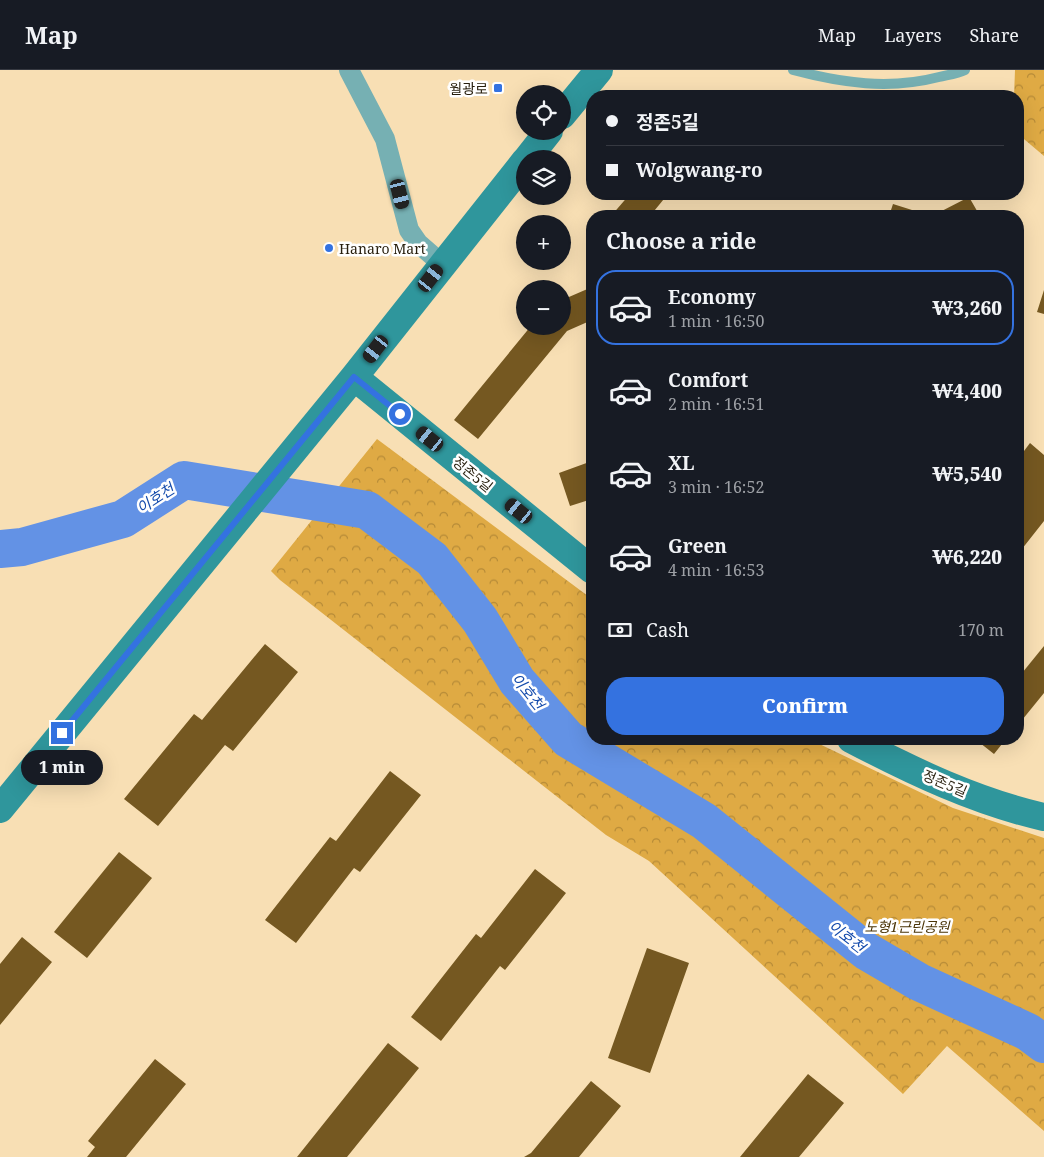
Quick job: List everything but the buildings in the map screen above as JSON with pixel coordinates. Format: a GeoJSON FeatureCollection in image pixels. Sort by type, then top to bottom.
{"type":"FeatureCollection","features":[{"type":"Feature","properties":{"kind":"main road"},"geometry":{"type":"LineString","coordinates":[[571,104],[599,70]]}},
{"type":"Feature","properties":{"kind":"main road"},"geometry":{"type":"LineString","coordinates":[[534,150],[542,140]]}},
{"type":"Feature","properties":{"kind":"main road"},"geometry":{"type":"LineString","coordinates":[[0,809],[354,377],[516,172]]}},
{"type":"Feature","properties":{"kind":"main road","name":"정존5길"},"geometry":{"type":"LineString","coordinates":[[354,377],[586,565]]}},
{"type":"Feature","properties":{"kind":"main road","name":"정존5길"},"geometry":{"type":"LineString","coordinates":[[862,745],[966,793],[1044,817]]}},
{"type":"Feature","properties":{"kind":"street"},"geometry":{"type":"LineString","coordinates":[[349,70],[385,139],[409,230],[418,243],[442,264]]}},
{"type":"Feature","properties":{"kind":"lane"},"geometry":{"type":"LineString","coordinates":[[793,70],[863,85],[917,83],[965,70]]}},
{"type":"Feature","properties":{"kind":"green space"},"geometry":{"type":"Polygon","coordinates":[[[1015,70],[1044,70],[1044,156],[1024,139],[1024,90],[1014,90],[1015,70]]]}},
{"type":"Feature","properties":{"kind":"green space","name":"노형1근린공원"},"geometry":{"type":"Polygon","coordinates":[[[377,439],[586,595],[586,745],[822,745],[953,808],[1044,838],[1044,1131],[947,1046],[903,1094],[649,861],[606,835],[271,571],[377,439]]]}},
{"type":"Feature","properties":{"kind":"waterway","name":"이호천"},"geometry":{"type":"LineString","coordinates":[[0,549],[22,547],[123,519],[184,480],[367,510],[432,559],[480,620],[517,681],[568,739],[704,821],[866,951],[919,982],[1028,1032],[1044,1044]]}},
{"type":"Feature","properties":{"kind":"place","name":"월광로"},"geometry":{"type":"Point","coordinates":[498,88]}},
{"type":"Feature","properties":{"kind":"place","name":"Hanaro Mart"},"geometry":{"type":"Point","coordinates":[329,248]}},
{"type":"Feature","properties":{"kind":"route"},"geometry":{"type":"LineString","coordinates":[[62,733],[354,377],[400,414]]}}]}
